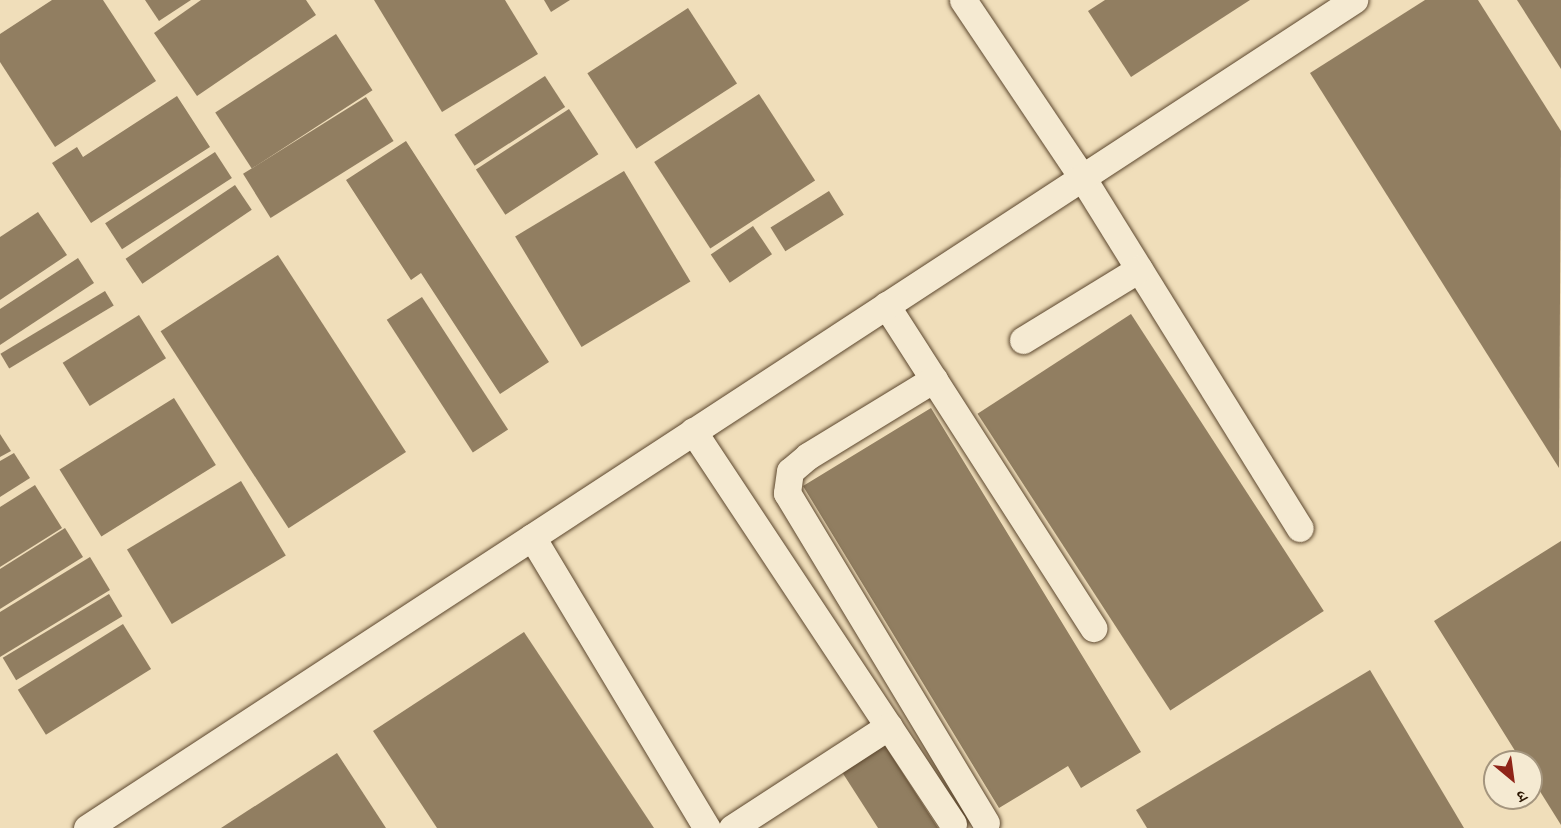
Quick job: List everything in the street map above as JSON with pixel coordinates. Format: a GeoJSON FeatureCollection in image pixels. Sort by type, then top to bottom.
{"type":"FeatureCollection","features":[{"type":"Feature","properties":{"kind":"lane"},"geometry":{"type":"LineString","coordinates":[[963,0],[1082,177],[1300,528]]}},
{"type":"Feature","properties":{"kind":"lane"},"geometry":{"type":"LineString","coordinates":[[87,828],[1354,0]]}},
{"type":"Feature","properties":{"kind":"lane"},"geometry":{"type":"LineString","coordinates":[[1023,340],[1139,269]]}},
{"type":"Feature","properties":{"kind":"lane"},"geometry":{"type":"LineString","coordinates":[[886,305],[1093,628]]}},
{"type":"Feature","properties":{"kind":"lane"},"geometry":{"type":"LineString","coordinates":[[934,379],[808,456],[790,471],[787,493],[986,823]]}},
{"type":"Feature","properties":{"kind":"lane"},"geometry":{"type":"LineString","coordinates":[[693,431],[953,824]]}},
{"type":"Feature","properties":{"kind":"lane"},"geometry":{"type":"LineString","coordinates":[[532,537],[707,828]]}},
{"type":"Feature","properties":{"kind":"lane"},"geometry":{"type":"LineString","coordinates":[[732,828],[889,726]]}},
{"type":"Feature","properties":{"kind":"building"},"geometry":{"type":"Polygon","coordinates":[[[52,0],[103,0],[156,81],[55,147],[0,62],[0,34],[52,0]]]}},
{"type":"Feature","properties":{"kind":"building"},"geometry":{"type":"Polygon","coordinates":[[[145,0],[191,0],[159,21],[145,0]]]}},
{"type":"Feature","properties":{"kind":"building"},"geometry":{"type":"Polygon","coordinates":[[[201,0],[306,0],[316,15],[197,96],[154,33],[201,0]]]}},
{"type":"Feature","properties":{"kind":"building"},"geometry":{"type":"Polygon","coordinates":[[[374,0],[505,0],[538,54],[442,112],[374,0]]]}},
{"type":"Feature","properties":{"kind":"building"},"geometry":{"type":"Polygon","coordinates":[[[544,0],[570,0],[551,12],[544,0]]]}},
{"type":"Feature","properties":{"kind":"building"},"geometry":{"type":"Polygon","coordinates":[[[1105,0],[1250,0],[1131,77],[1088,11],[1105,0]]]}},
{"type":"Feature","properties":{"kind":"building"},"geometry":{"type":"Polygon","coordinates":[[[1425,0],[1478,0],[1561,131],[1559,468],[1310,73],[1425,0]]]}},
{"type":"Feature","properties":{"kind":"building"},"geometry":{"type":"Polygon","coordinates":[[[1517,0],[1561,0],[1561,69],[1517,0]]]}},
{"type":"Feature","properties":{"kind":"building"},"geometry":{"type":"Polygon","coordinates":[[[688,8],[737,83],[636,149],[587,73],[688,8]]]}},
{"type":"Feature","properties":{"kind":"building"},"geometry":{"type":"Polygon","coordinates":[[[336,34],[372,90],[252,169],[215,112],[336,34]]]}},
{"type":"Feature","properties":{"kind":"building"},"geometry":{"type":"Polygon","coordinates":[[[545,76],[565,107],[475,166],[454,135],[545,76]]]}},
{"type":"Feature","properties":{"kind":"building"},"geometry":{"type":"Polygon","coordinates":[[[759,94],[815,180],[710,248],[654,162],[759,94]]]}},
{"type":"Feature","properties":{"kind":"building"},"geometry":{"type":"Polygon","coordinates":[[[177,96],[210,147],[91,223],[52,163],[77,147],[83,157],[177,96]]]}},
{"type":"Feature","properties":{"kind":"building"},"geometry":{"type":"Polygon","coordinates":[[[366,97],[394,141],[271,218],[243,174],[366,97]]]}},
{"type":"Feature","properties":{"kind":"building"},"geometry":{"type":"Polygon","coordinates":[[[569,109],[598,154],[505,215],[476,169],[569,109]]]}},
{"type":"Feature","properties":{"kind":"building"},"geometry":{"type":"Polygon","coordinates":[[[406,141],[549,362],[500,394],[421,273],[411,280],[346,180],[406,141]]]}},
{"type":"Feature","properties":{"kind":"building"},"geometry":{"type":"Polygon","coordinates":[[[215,152],[232,178],[122,249],[105,223],[215,152]]]}},
{"type":"Feature","properties":{"kind":"building"},"geometry":{"type":"Polygon","coordinates":[[[624,171],[690,282],[582,347],[515,236],[624,171]]]}},
{"type":"Feature","properties":{"kind":"building"},"geometry":{"type":"Polygon","coordinates":[[[235,185],[252,210],[142,284],[126,259],[235,185]]]}},
{"type":"Feature","properties":{"kind":"building"},"geometry":{"type":"Polygon","coordinates":[[[829,191],[844,215],[785,251],[770,228],[829,191]]]}},
{"type":"Feature","properties":{"kind":"building"},"geometry":{"type":"Polygon","coordinates":[[[38,212],[67,255],[0,300],[0,237],[38,212]]]}},
{"type":"Feature","properties":{"kind":"building"},"geometry":{"type":"Polygon","coordinates":[[[753,226],[772,254],[730,283],[711,255],[753,226]]]}},
{"type":"Feature","properties":{"kind":"building"},"geometry":{"type":"Polygon","coordinates":[[[278,255],[406,452],[289,528],[161,331],[278,255]]]}},
{"type":"Feature","properties":{"kind":"building"},"geometry":{"type":"Polygon","coordinates":[[[78,258],[94,283],[0,345],[0,309],[78,258]]]}},
{"type":"Feature","properties":{"kind":"building"},"geometry":{"type":"Polygon","coordinates":[[[105,291],[114,306],[9,368],[0,354],[105,291]]]}},
{"type":"Feature","properties":{"kind":"building"},"geometry":{"type":"Polygon","coordinates":[[[422,297],[508,430],[473,452],[387,320],[422,297]]]}},
{"type":"Feature","properties":{"kind":"building"},"geometry":{"type":"Polygon","coordinates":[[[1131,314],[1324,611],[1170,711],[978,414],[1131,314]]]}},
{"type":"Feature","properties":{"kind":"building"},"geometry":{"type":"Polygon","coordinates":[[[139,315],[166,358],[90,406],[63,363],[139,315]]]}},
{"type":"Feature","properties":{"kind":"building"},"geometry":{"type":"Polygon","coordinates":[[[174,398],[216,465],[101,537],[60,470],[174,398]]]}},
{"type":"Feature","properties":{"kind":"building"},"geometry":{"type":"Polygon","coordinates":[[[931,408],[1141,752],[1081,788],[1068,766],[999,808],[803,486],[931,408]]]}},
{"type":"Feature","properties":{"kind":"building"},"geometry":{"type":"Polygon","coordinates":[[[0,434],[11,451],[0,457],[0,434]]]}},
{"type":"Feature","properties":{"kind":"building"},"geometry":{"type":"Polygon","coordinates":[[[14,453],[30,478],[0,497],[0,461],[14,453]]]}},
{"type":"Feature","properties":{"kind":"building"},"geometry":{"type":"Polygon","coordinates":[[[241,481],[286,556],[172,624],[127,550],[241,481]]]}},
{"type":"Feature","properties":{"kind":"building"},"geometry":{"type":"Polygon","coordinates":[[[35,485],[62,528],[0,567],[0,507],[35,485]]]}},
{"type":"Feature","properties":{"kind":"building"},"geometry":{"type":"Polygon","coordinates":[[[65,528],[83,557],[0,609],[0,569],[65,528]]]}},
{"type":"Feature","properties":{"kind":"building"},"geometry":{"type":"Polygon","coordinates":[[[1561,541],[1561,825],[1543,796],[1543,750],[1515,750],[1434,621],[1561,541]]]}},
{"type":"Feature","properties":{"kind":"building"},"geometry":{"type":"Polygon","coordinates":[[[90,557],[110,590],[0,657],[0,612],[90,557]]]}},
{"type":"Feature","properties":{"kind":"building"},"geometry":{"type":"Polygon","coordinates":[[[109,594],[122,616],[16,680],[3,658],[109,594]]]}},
{"type":"Feature","properties":{"kind":"building"},"geometry":{"type":"Polygon","coordinates":[[[123,624],[151,669],[46,735],[18,690],[123,624]]]}},
{"type":"Feature","properties":{"kind":"building"},"geometry":{"type":"Polygon","coordinates":[[[524,632],[654,828],[437,828],[373,731],[524,632]]]}},
{"type":"Feature","properties":{"kind":"building"},"geometry":{"type":"Polygon","coordinates":[[[1370,670],[1464,828],[1147,828],[1136,810],[1370,670]]]}},
{"type":"Feature","properties":{"kind":"building"},"geometry":{"type":"Polygon","coordinates":[[[884,744],[938,828],[878,828],[842,772],[884,744]]]}},
{"type":"Feature","properties":{"kind":"building"},"geometry":{"type":"Polygon","coordinates":[[[337,753],[386,828],[221,828],[337,753]]]}}]}
